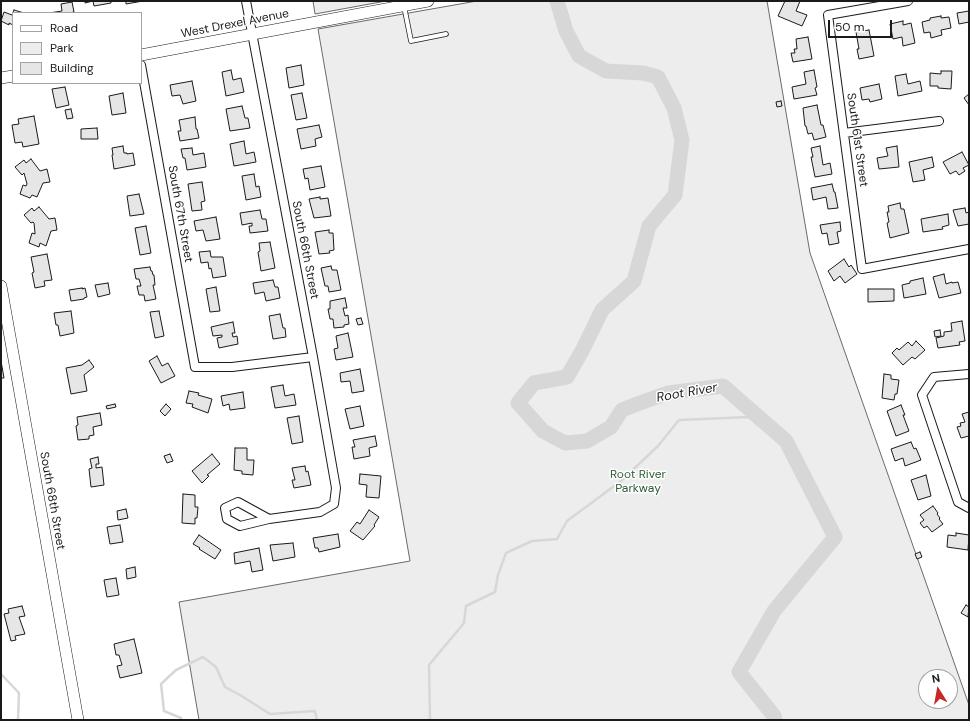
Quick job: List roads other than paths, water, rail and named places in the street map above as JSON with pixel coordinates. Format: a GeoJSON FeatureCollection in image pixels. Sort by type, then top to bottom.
{"type":"FeatureCollection","features":[{"type":"Feature","properties":{"kind":"street","name":"South 66th Street"},"geometry":{"type":"LineString","coordinates":[[246,1],[336,488],[334,504],[320,512],[269,519]]}},
{"type":"Feature","properties":{"kind":"street","name":"West Drexel Avenue"},"geometry":{"type":"LineString","coordinates":[[142,55],[428,1]]}},
{"type":"Feature","properties":{"kind":"street","name":"South 61st Street"},"geometry":{"type":"LineString","coordinates":[[908,1],[828,15],[862,268],[969,249]]}},
{"type":"Feature","properties":{"kind":"street","name":"South 67th Street"},"geometry":{"type":"LineString","coordinates":[[142,71],[195,367],[232,367],[313,357]]}},
{"type":"Feature","properties":{"kind":"street"},"geometry":{"type":"LineString","coordinates":[[1,78],[12,76]]}},
{"type":"Feature","properties":{"kind":"street"},"geometry":{"type":"LineString","coordinates":[[844,133],[939,121]]}},
{"type":"Feature","properties":{"kind":"street","name":"South 68th Street"},"geometry":{"type":"LineString","coordinates":[[1,286],[78,720]]}},
{"type":"Feature","properties":{"kind":"street"},"geometry":{"type":"LineString","coordinates":[[969,374],[934,377],[922,395],[958,502],[969,508]]}},
{"type":"Feature","properties":{"kind":"street"},"geometry":{"type":"LineString","coordinates":[[238,502],[269,519],[240,526],[227,519],[225,508],[238,502]]}},
{"type":"Feature","properties":{"kind":"lane"},"geometry":{"type":"LineString","coordinates":[[404,6],[411,41],[446,34]]}},
{"type":"Feature","properties":{"kind":"waterway","name":"Root River"},"geometry":{"type":"LineString","coordinates":[[557,1],[566,31],[579,56],[606,71],[643,73],[658,77],[674,108],[682,140],[675,195],[649,226],[634,281],[602,310],[582,351],[567,377],[534,383],[518,403],[543,431],[565,443],[587,441],[611,427],[622,410],[637,404],[668,393],[723,386],[786,441],[835,537],[774,611],[739,672],[774,716],[775,720]]}},
{"type":"Feature","properties":{"kind":"waterway"},"geometry":{"type":"LineString","coordinates":[[428,720],[430,719],[429,665],[464,623],[466,606],[495,592],[498,575],[506,553],[532,541],[557,539],[567,521],[621,481],[658,446],[679,420],[749,417],[759,426],[774,431]]}},
{"type":"Feature","properties":{"kind":"waterway"},"geometry":{"type":"LineString","coordinates":[[181,720],[181,718],[164,711],[161,684],[176,670],[203,657],[216,667],[225,687],[270,714],[315,711],[317,720]]}},
{"type":"Feature","properties":{"kind":"waterway"},"geometry":{"type":"LineString","coordinates":[[1,674],[19,693],[18,720]]}},
{"type":"Feature","properties":{"kind":"park label","name":"Root River Parkway"},"geometry":{"type":"Point","coordinates":[638,482]}}]}
